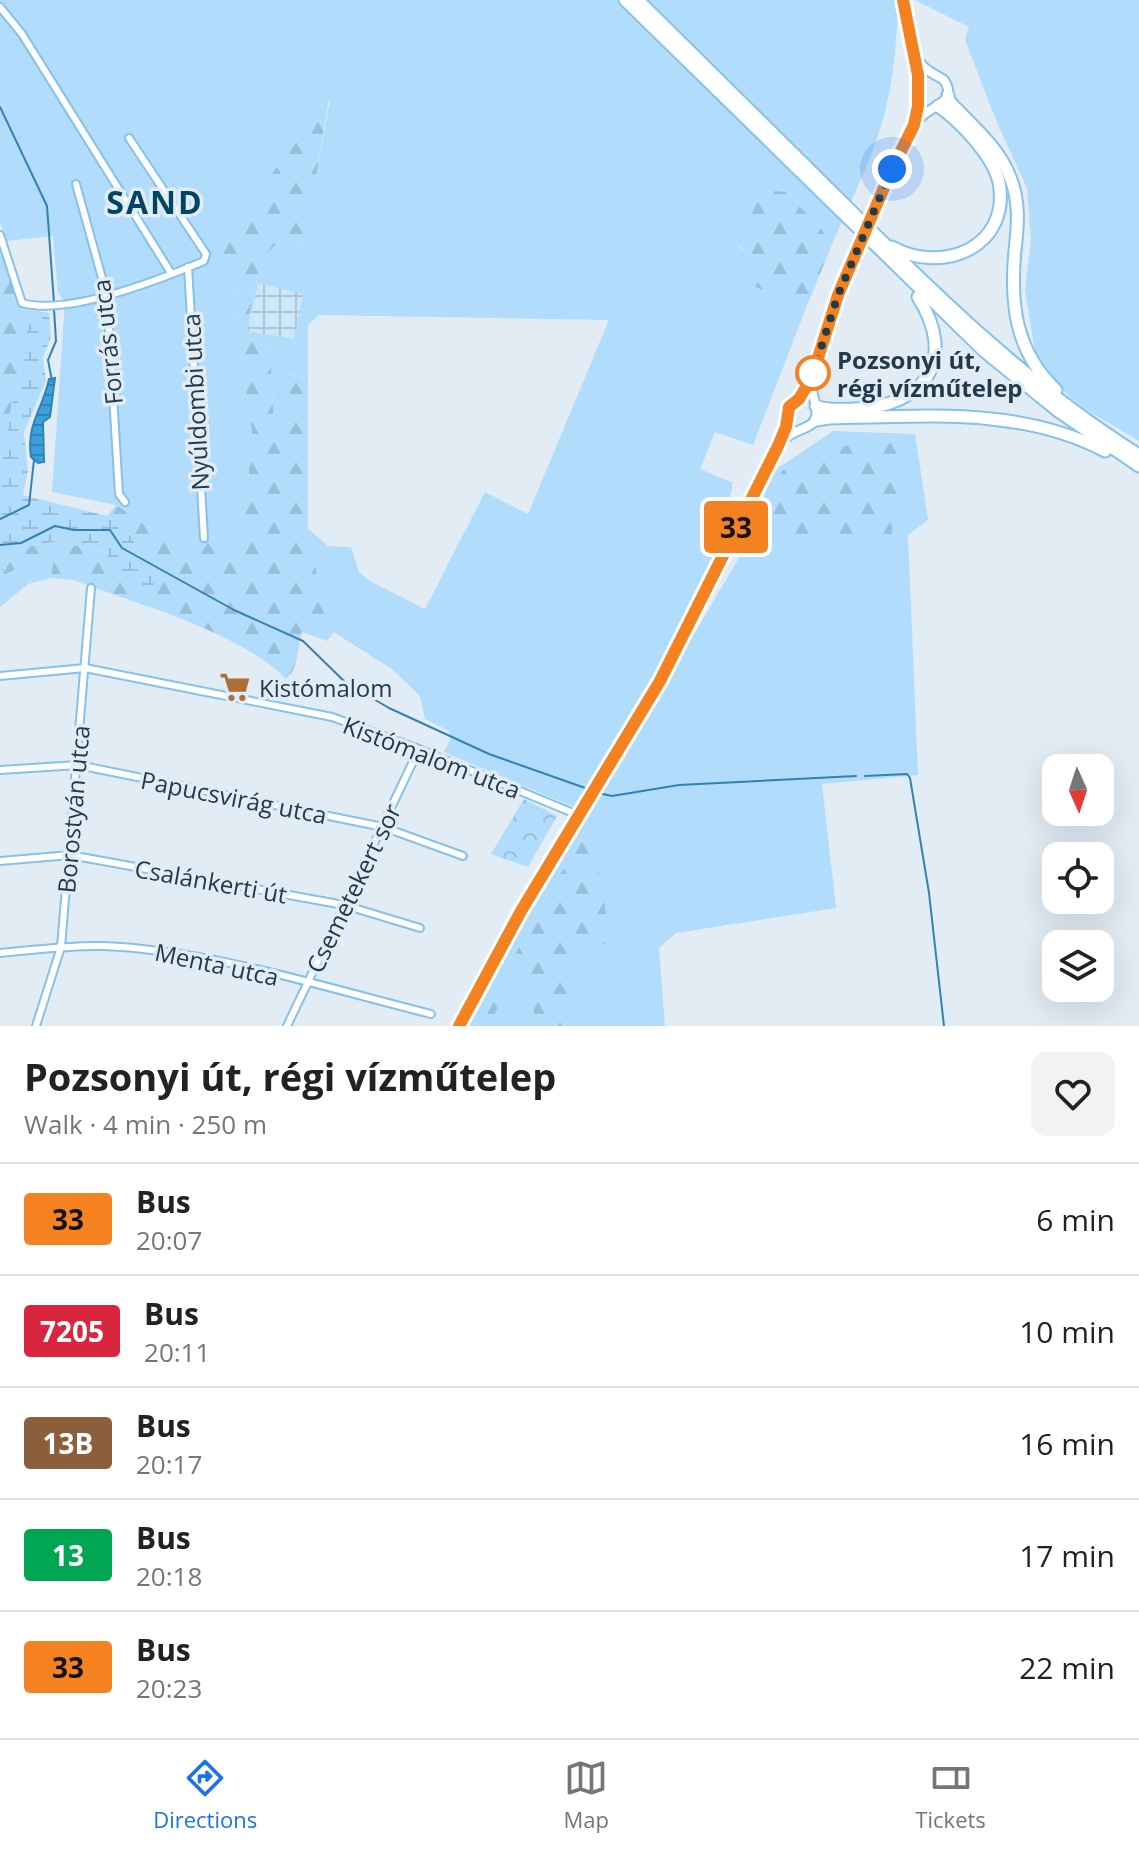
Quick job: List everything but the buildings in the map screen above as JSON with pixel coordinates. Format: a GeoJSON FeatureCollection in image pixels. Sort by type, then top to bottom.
{"type":"FeatureCollection","features":[{"type":"Feature","properties":{"kind":"highway"},"geometry":{"type":"LineString","coordinates":[[625,0],[984,351],[1022,383],[1139,466]]}},
{"type":"Feature","properties":{"kind":"highway"},"geometry":{"type":"LineString","coordinates":[[638,0],[880,240],[996,350],[1081,417],[1139,455]]}},
{"type":"Feature","properties":{"kind":"highway"},"geometry":{"type":"LineString","coordinates":[[948,95],[949,101],[990,145],[1010,177],[1018,214],[1012,279],[1014,317],[1019,334],[1036,369],[1081,417]]}},
{"type":"Feature","properties":{"kind":"highway"},"geometry":{"type":"LineString","coordinates":[[880,240],[916,257],[939,260],[960,255],[971,248],[993,225],[1000,196],[994,167],[979,145],[935,106]]}},
{"type":"Feature","properties":{"kind":"highway"},"geometry":{"type":"LineString","coordinates":[[814,404],[829,409],[883,406],[905,398],[921,385],[934,358],[936,335],[929,314],[908,279]]}},
{"type":"Feature","properties":{"kind":"highway"},"geometry":{"type":"LineString","coordinates":[[816,420],[966,417],[1019,421],[1072,436],[1139,466]]}},
{"type":"Feature","properties":{"kind":"main road"},"geometry":{"type":"LineString","coordinates":[[903,0],[919,91],[924,103],[935,106]]}},
{"type":"Feature","properties":{"kind":"main road"},"geometry":{"type":"LineString","coordinates":[[914,125],[948,95],[944,80],[932,76],[915,56]]}},
{"type":"Feature","properties":{"kind":"main road"},"geometry":{"type":"LineString","coordinates":[[459,1026],[507,936],[660,681],[778,446],[789,407],[799,399],[812,377],[838,295],[914,125],[919,91],[924,79],[932,76]]}},
{"type":"Feature","properties":{"kind":"main road"},"geometry":{"type":"LineString","coordinates":[[778,446],[791,431],[807,428],[816,420],[812,377]]}},
{"type":"Feature","properties":{"kind":"main road"},"geometry":{"type":"LineString","coordinates":[[799,399],[814,404]]}},
{"type":"Feature","properties":{"kind":"main road"},"geometry":{"type":"LineString","coordinates":[[788,417],[791,424],[800,428]]}},
{"type":"Feature","properties":{"kind":"street"},"geometry":{"type":"LineString","coordinates":[[0,7],[22,34],[171,273]]}},
{"type":"Feature","properties":{"kind":"street"},"geometry":{"type":"LineString","coordinates":[[0,235],[22,303],[36,307],[107,296],[202,262],[207,256],[129,138]]}},
{"type":"Feature","properties":{"kind":"street","name":"Forrás utca"},"geometry":{"type":"LineString","coordinates":[[76,184],[107,296],[119,494],[125,502]]}},
{"type":"Feature","properties":{"kind":"street","name":"Nyúldombi utca"},"geometry":{"type":"LineString","coordinates":[[188,267],[204,538]]}},
{"type":"Feature","properties":{"kind":"street","name":"Borostyán utca"},"geometry":{"type":"LineString","coordinates":[[36,1026],[61,947],[91,588]]}},
{"type":"Feature","properties":{"kind":"street","name":"Kistómalom utca"},"geometry":{"type":"LineString","coordinates":[[0,676],[85,668],[332,717],[419,749],[578,815]]}},
{"type":"Feature","properties":{"kind":"street","name":"Csemetekert sor"},"geometry":{"type":"LineString","coordinates":[[287,1026],[419,749]]}},
{"type":"Feature","properties":{"kind":"street","name":"Papucsvirág utca"},"geometry":{"type":"LineString","coordinates":[[0,770],[78,765],[383,827],[463,856]]}},
{"type":"Feature","properties":{"kind":"street","name":"Csalánkerti út"},"geometry":{"type":"LineString","coordinates":[[0,861],[70,855],[344,905],[420,928]]}},
{"type":"Feature","properties":{"kind":"street","name":"Menta utca"},"geometry":{"type":"LineString","coordinates":[[0,953],[102,946],[155,950],[201,958],[431,1014]]}},
{"type":"Feature","properties":{"kind":"shaded area"},"geometry":{"type":"Polygon","coordinates":[[[258,282],[304,294],[294,339],[247,332],[258,282]]]}},
{"type":"Feature","properties":{"kind":"green space"},"geometry":{"type":"Polygon","coordinates":[[[0,0],[898,0],[894,62],[884,117],[833,242],[786,192],[738,247],[753,254],[741,281],[806,308],[753,445],[715,432],[700,469],[733,483],[717,556],[656,677],[576,808],[444,752],[450,740],[449,731],[425,719],[420,696],[392,669],[327,628],[308,529],[328,546],[351,547],[359,572],[370,581],[425,609],[485,492],[528,514],[609,320],[319,315],[308,325],[308,386],[299,374],[292,374],[289,440],[285,444],[277,444],[274,436],[270,335],[294,339],[303,294],[258,283],[247,332],[248,322],[260,270],[272,249],[285,241],[304,244],[330,99],[326,98],[212,258],[240,274],[238,333],[253,440],[240,539],[165,538],[116,505],[52,492],[65,301],[58,293],[53,236],[6,241],[0,222],[0,0]]]}},
{"type":"Feature","properties":{"kind":"green space"},"geometry":{"type":"Polygon","coordinates":[[[915,0],[1139,0],[1139,441],[1082,407],[1052,381],[1035,351],[1025,290],[1031,241],[1027,188],[998,125],[965,40],[969,27],[915,0]]]}},
{"type":"Feature","properties":{"kind":"green space"},"geometry":{"type":"Polygon","coordinates":[[[329,98],[309,241],[305,244],[282,242],[272,249],[256,282],[247,331],[270,335],[274,436],[278,444],[289,440],[290,375],[299,374],[308,386],[308,529],[327,627],[334,632],[327,641],[302,632],[295,664],[286,679],[242,647],[186,620],[73,580],[51,578],[55,550],[0,577],[13,550],[57,541],[132,559],[134,539],[107,516],[116,505],[165,538],[240,539],[253,440],[238,333],[240,275],[212,258],[325,99],[329,98]]]}},
{"type":"Feature","properties":{"kind":"green space"},"geometry":{"type":"Polygon","coordinates":[[[762,190],[786,192],[833,242],[806,308],[741,281],[753,254],[738,246],[762,190]]]}},
{"type":"Feature","properties":{"kind":"green space"},"geometry":{"type":"Polygon","coordinates":[[[0,243],[17,304],[25,309],[28,348],[12,403],[0,475],[0,243]]]}},
{"type":"Feature","properties":{"kind":"green space"},"geometry":{"type":"Polygon","coordinates":[[[25,309],[49,313],[51,337],[43,358],[46,381],[24,432],[28,471],[23,495],[107,516],[134,539],[133,559],[156,570],[152,594],[111,578],[108,553],[57,541],[13,550],[0,577],[0,475],[12,403],[28,348],[25,309]]]}},
{"type":"Feature","properties":{"kind":"green space"},"geometry":{"type":"Polygon","coordinates":[[[833,431],[915,434],[928,520],[908,535],[918,775],[822,784],[836,908],[676,933],[659,948],[665,1026],[463,1026],[576,828],[743,551],[774,471],[833,431]]]}},
{"type":"Feature","properties":{"kind":"green space"},"geometry":{"type":"Polygon","coordinates":[[[862,442],[903,444],[891,539],[764,539],[782,471],[816,453],[862,442]]]}},
{"type":"Feature","properties":{"kind":"green space"},"geometry":{"type":"Polygon","coordinates":[[[55,550],[51,578],[28,584],[0,607],[0,577],[55,550]]]}},
{"type":"Feature","properties":{"kind":"green space"},"geometry":{"type":"Polygon","coordinates":[[[524,799],[557,816],[528,867],[491,854],[524,799]]]}},
{"type":"Feature","properties":{"kind":"green space"},"geometry":{"type":"Polygon","coordinates":[[[581,837],[593,839],[611,942],[569,954],[571,1026],[535,1026],[529,963],[520,965],[488,1026],[475,1026],[581,837]]]}},
{"type":"Feature","properties":{"kind":"water"},"geometry":{"type":"Polygon","coordinates":[[[55,378],[50,417],[43,422],[44,462],[38,463],[31,457],[31,435],[49,379],[55,378]]]}},
{"type":"Feature","properties":{"kind":"waterway"},"geometry":{"type":"LineString","coordinates":[[0,107],[47,206],[54,303]]}},
{"type":"Feature","properties":{"kind":"waterway"},"geometry":{"type":"LineString","coordinates":[[52,381],[48,360],[56,341],[54,309]]}},
{"type":"Feature","properties":{"kind":"waterway"},"geometry":{"type":"LineString","coordinates":[[0,519],[29,505],[34,460]]}},
{"type":"Feature","properties":{"kind":"waterway"},"geometry":{"type":"LineString","coordinates":[[0,545],[21,543],[55,526],[74,530],[110,530],[122,548],[234,610],[303,641],[346,683],[389,708],[489,754],[588,789]]}},
{"type":"Feature","properties":{"kind":"waterway"},"geometry":{"type":"LineString","coordinates":[[865,776],[907,774],[910,778],[929,893],[944,1026]]}},
{"type":"Feature","properties":{"kind":"waterway"},"geometry":{"type":"LineString","coordinates":[[598,793],[612,796],[679,785],[856,776]]}},
{"type":"Feature","properties":{"kind":"bus line","name":"33"},"geometry":{"type":"LineString","coordinates":[[459,1026],[521,911],[660,681],[778,446],[786,427],[789,407],[806,390],[812,377],[838,295],[914,125],[919,86],[903,0]]}},
{"type":"Feature","properties":{"kind":"place","name":"Pozsonyi út, régi vízműtelep"},"geometry":{"type":"Point","coordinates":[813,373]}},
{"type":"Feature","properties":{"kind":"place","name":"Kistómalom"},"geometry":{"type":"Point","coordinates":[235,687]}},
{"type":"Feature","properties":{"kind":"district","name":"SAND"},"geometry":{"type":"Point","coordinates":[155,201]}},
{"type":"Feature","properties":{"kind":"route"},"geometry":{"type":"LineString","coordinates":[[813,373],[838,295],[892,169]]}}]}
